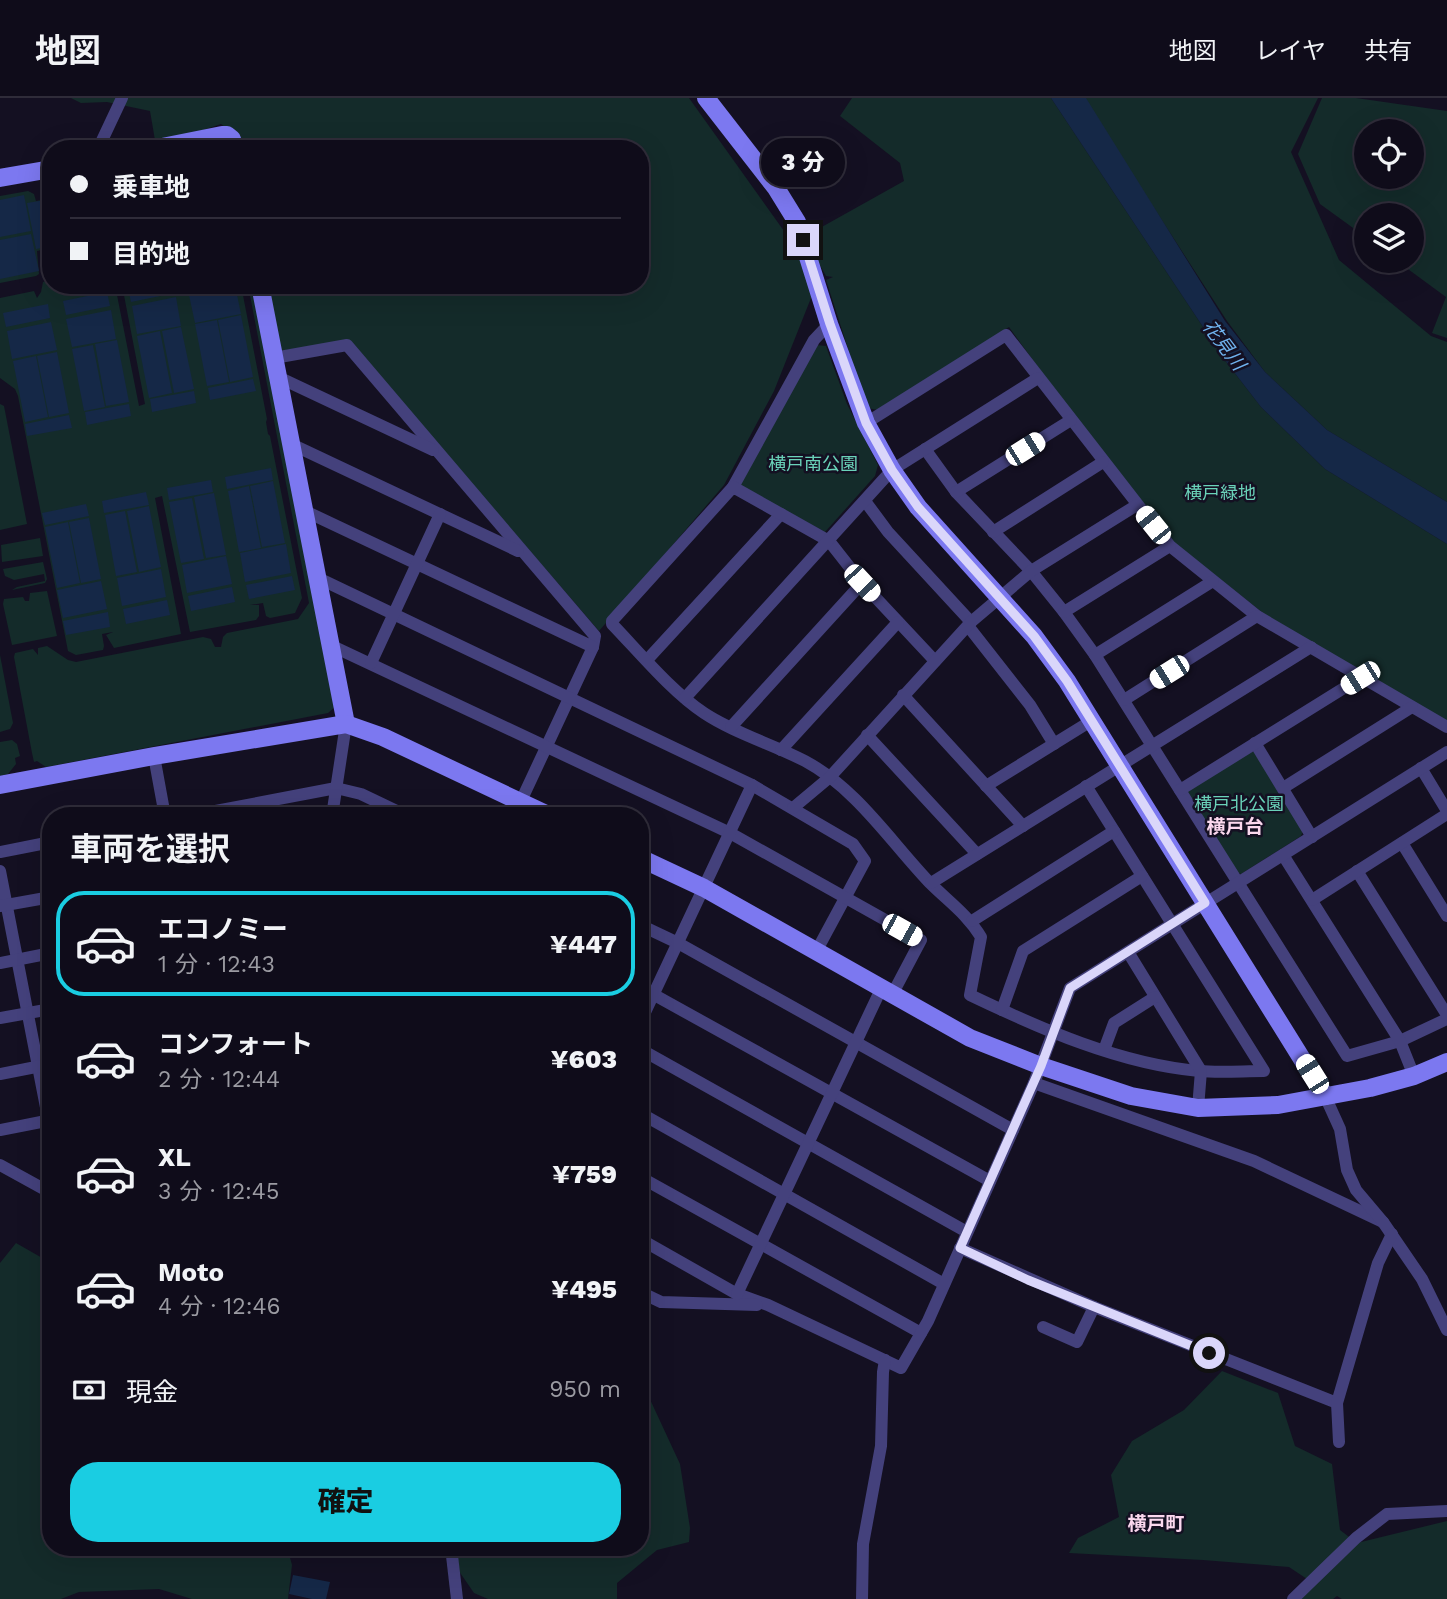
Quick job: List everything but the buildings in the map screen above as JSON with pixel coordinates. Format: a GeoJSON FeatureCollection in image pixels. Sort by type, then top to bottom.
{"type":"FeatureCollection","features":[{"type":"Feature","properties":{"kind":"street"},"geometry":{"type":"LineString","coordinates":[[102,140],[122,98]]}},
{"type":"Feature","properties":{"kind":"street"},"geometry":{"type":"LineString","coordinates":[[706,98],[776,188],[797,222],[866,423],[892,470],[918,507],[1001,596],[1034,636],[1091,720],[1325,1096],[1340,1129],[1347,1170],[1356,1190],[1392,1234],[1422,1279],[1445,1322]]}},
{"type":"Feature","properties":{"kind":"street"},"geometry":{"type":"LineString","coordinates":[[197,140],[222,135],[227,135],[232,140]]}},
{"type":"Feature","properties":{"kind":"street"},"geometry":{"type":"LineString","coordinates":[[0,178],[42,171]]}},
{"type":"Feature","properties":{"kind":"street"},"geometry":{"type":"LineString","coordinates":[[262,294],[346,724],[333,807]]}},
{"type":"Feature","properties":{"kind":"street"},"geometry":{"type":"LineString","coordinates":[[830,324],[814,340],[733,487],[612,624],[685,698],[704,713],[782,750],[830,777],[852,796],[931,883],[972,921],[981,937],[970,995],[1054,1032],[1104,1050],[1163,1066],[1201,1071],[1264,1071],[1086,786]]}},
{"type":"Feature","properties":{"kind":"street"},"geometry":{"type":"LineString","coordinates":[[866,423],[1006,335],[1170,546],[1257,616],[1447,727]]}},
{"type":"Feature","properties":{"kind":"street"},"geometry":{"type":"LineString","coordinates":[[274,358],[346,345],[595,636],[593,647],[518,807]]}},
{"type":"Feature","properties":{"kind":"street"},"geometry":{"type":"LineString","coordinates":[[278,377],[439,453]]}},
{"type":"Feature","properties":{"kind":"street"},"geometry":{"type":"LineString","coordinates":[[685,698],[892,470],[1038,378]]}},
{"type":"Feature","properties":{"kind":"street"},"geometry":{"type":"LineString","coordinates":[[956,492],[1071,420]]}},
{"type":"Feature","properties":{"kind":"street"},"geometry":{"type":"LineString","coordinates":[[291,444],[524,554]]}},
{"type":"Feature","properties":{"kind":"street"},"geometry":{"type":"LineString","coordinates":[[925,449],[956,492],[1031,571],[1095,655],[1346,1056],[1400,1041],[1447,1017],[1357,871]]}},
{"type":"Feature","properties":{"kind":"street"},"geometry":{"type":"LineString","coordinates":[[993,532],[1103,462]]}},
{"type":"Feature","properties":{"kind":"street"},"geometry":{"type":"LineString","coordinates":[[733,487],[829,541],[862,583],[935,661]]}},
{"type":"Feature","properties":{"kind":"street"},"geometry":{"type":"LineString","coordinates":[[865,501],[888,532],[969,624],[1030,705],[1054,744]]}},
{"type":"Feature","properties":{"kind":"street"},"geometry":{"type":"LineString","coordinates":[[793,808],[830,777],[969,624],[1031,571],[1137,505]]}},
{"type":"Feature","properties":{"kind":"street"},"geometry":{"type":"LineString","coordinates":[[305,511],[593,647]]}},
{"type":"Feature","properties":{"kind":"street"},"geometry":{"type":"LineString","coordinates":[[371,663],[440,514]]}},
{"type":"Feature","properties":{"kind":"street"},"geometry":{"type":"LineString","coordinates":[[647,660],[781,514]]}},
{"type":"Feature","properties":{"kind":"street"},"geometry":{"type":"LineString","coordinates":[[1064,612],[1170,546]]}},
{"type":"Feature","properties":{"kind":"street"},"geometry":{"type":"LineString","coordinates":[[318,578],[752,785],[853,844],[865,861],[817,950]]}},
{"type":"Feature","properties":{"kind":"street"},"geometry":{"type":"LineString","coordinates":[[1095,655],[1213,581]]}},
{"type":"Feature","properties":{"kind":"street"},"geometry":{"type":"LineString","coordinates":[[731,727],[862,583]]}},
{"type":"Feature","properties":{"kind":"street"},"geometry":{"type":"LineString","coordinates":[[1124,700],[1257,616]]}},
{"type":"Feature","properties":{"kind":"street"},"geometry":{"type":"LineString","coordinates":[[782,750],[898,622]]}},
{"type":"Feature","properties":{"kind":"street"},"geometry":{"type":"LineString","coordinates":[[330,645],[730,834],[921,940],[856,1042],[737,1294]]}},
{"type":"Feature","properties":{"kind":"street"},"geometry":{"type":"LineString","coordinates":[[931,883],[1311,647]]}},
{"type":"Feature","properties":{"kind":"street"},"geometry":{"type":"LineString","coordinates":[[1180,790],[1360,678]]}},
{"type":"Feature","properties":{"kind":"street"},"geometry":{"type":"LineString","coordinates":[[903,695],[1023,826]]}},
{"type":"Feature","properties":{"kind":"street"},"geometry":{"type":"LineString","coordinates":[[1283,789],[1412,707]]}},
{"type":"Feature","properties":{"kind":"street"},"geometry":{"type":"LineString","coordinates":[[986,786],[1091,720]]}},
{"type":"Feature","properties":{"kind":"street"},"geometry":{"type":"LineString","coordinates":[[0,785],[346,724],[383,737],[513,807]]}},
{"type":"Feature","properties":{"kind":"street"},"geometry":{"type":"LineString","coordinates":[[867,735],[976,854]]}},
{"type":"Feature","properties":{"kind":"street"},"geometry":{"type":"LineString","coordinates":[[1255,743],[1312,836]]}},
{"type":"Feature","properties":{"kind":"street"},"geometry":{"type":"LineString","coordinates":[[649,1244],[737,1294],[768,1305],[901,1368],[921,1334],[1038,1074],[1070,988],[1447,752]]}},
{"type":"Feature","properties":{"kind":"street"},"geometry":{"type":"LineString","coordinates":[[154,756],[163,807]]}},
{"type":"Feature","properties":{"kind":"street"},"geometry":{"type":"LineString","coordinates":[[1312,900],[1447,813],[1421,768]]}},
{"type":"Feature","properties":{"kind":"street"},"geometry":{"type":"LineString","coordinates":[[649,1004],[752,785]]}},
{"type":"Feature","properties":{"kind":"street"},"geometry":{"type":"LineString","coordinates":[[236,807],[336,788],[361,794],[388,807]]}},
{"type":"Feature","properties":{"kind":"street"},"geometry":{"type":"LineString","coordinates":[[972,921],[1114,831]]}},
{"type":"Feature","properties":{"kind":"street"},"geometry":{"type":"LineString","coordinates":[[1402,843],[1447,916]]}},
{"type":"Feature","properties":{"kind":"street"},"geometry":{"type":"LineString","coordinates":[[0,852],[42,844]]}},
{"type":"Feature","properties":{"kind":"street"},"geometry":{"type":"LineString","coordinates":[[1283,855],[1400,1041],[1414,1076]]}},
{"type":"Feature","properties":{"kind":"street"},"geometry":{"type":"LineString","coordinates":[[649,862],[704,888],[1038,1074],[1132,1119],[1184,1134],[1254,1160],[1383,1222]]}},
{"type":"Feature","properties":{"kind":"street"},"geometry":{"type":"LineString","coordinates":[[0,872],[4,906],[27,1013],[42,1059]]}},
{"type":"Feature","properties":{"kind":"street"},"geometry":{"type":"LineString","coordinates":[[1002,1010],[1023,951],[1142,876]]}},
{"type":"Feature","properties":{"kind":"street"},"geometry":{"type":"LineString","coordinates":[[4,906],[42,899]]}},
{"type":"Feature","properties":{"kind":"street"},"geometry":{"type":"LineString","coordinates":[[649,929],[1013,1130]]}},
{"type":"Feature","properties":{"kind":"street"},"geometry":{"type":"LineString","coordinates":[[1128,952],[1201,1071],[1198,1108]]}},
{"type":"Feature","properties":{"kind":"street"},"geometry":{"type":"LineString","coordinates":[[0,963],[42,955]]}},
{"type":"Feature","properties":{"kind":"street"},"geometry":{"type":"LineString","coordinates":[[649,991],[990,1181]]}},
{"type":"Feature","properties":{"kind":"street"},"geometry":{"type":"LineString","coordinates":[[1104,1050],[1114,1023],[1155,996]]}},
{"type":"Feature","properties":{"kind":"street"},"geometry":{"type":"LineString","coordinates":[[0,1018],[42,1010]]}},
{"type":"Feature","properties":{"kind":"street"},"geometry":{"type":"LineString","coordinates":[[649,1054],[967,1232]]}},
{"type":"Feature","properties":{"kind":"street"},"geometry":{"type":"LineString","coordinates":[[1038,1074],[1131,1096],[1198,1108],[1279,1105],[1370,1088],[1414,1076],[1447,1062]]}},
{"type":"Feature","properties":{"kind":"street"},"geometry":{"type":"LineString","coordinates":[[0,1074],[42,1065]]}},
{"type":"Feature","properties":{"kind":"street"},"geometry":{"type":"LineString","coordinates":[[649,1118],[944,1284]]}},
{"type":"Feature","properties":{"kind":"street"},"geometry":{"type":"LineString","coordinates":[[0,1130],[42,1125]]}},
{"type":"Feature","properties":{"kind":"street"},"geometry":{"type":"LineString","coordinates":[[0,1165],[42,1188]]}},
{"type":"Feature","properties":{"kind":"street"},"geometry":{"type":"LineString","coordinates":[[649,1182],[921,1334]]}},
{"type":"Feature","properties":{"kind":"street"},"geometry":{"type":"LineString","coordinates":[[1339,1442],[1337,1403],[1378,1263],[1392,1234]]}},
{"type":"Feature","properties":{"kind":"street"},"geometry":{"type":"LineString","coordinates":[[960,1248],[1094,1307],[1337,1403]]}},
{"type":"Feature","properties":{"kind":"street"},"geometry":{"type":"LineString","coordinates":[[649,1296],[661,1302],[768,1305]]}},
{"type":"Feature","properties":{"kind":"street"},"geometry":{"type":"LineString","coordinates":[[1043,1327],[1077,1342],[1094,1307]]}},
{"type":"Feature","properties":{"kind":"street"},"geometry":{"type":"LineString","coordinates":[[862,1599],[863,1544],[881,1446],[883,1372],[886,1360]]}},
{"type":"Feature","properties":{"kind":"street"},"geometry":{"type":"LineString","coordinates":[[1293,1599],[1356,1538],[1387,1514],[1447,1511]]}},
{"type":"Feature","properties":{"kind":"street"},"geometry":{"type":"LineString","coordinates":[[452,1556],[457,1599]]}},
{"type":"Feature","properties":{"kind":"green space"},"geometry":{"type":"Polygon","coordinates":[[[71,98],[689,98],[799,252],[813,293],[774,391],[724,485],[599,631],[348,340],[280,351],[267,294],[649,294],[649,140],[237,140],[236,135],[221,124],[174,140],[155,140],[150,111],[107,102],[81,103],[71,98]]]}},
{"type":"Feature","properties":{"kind":"green space","name":"横戸緑地"},"geometry":{"type":"Polygon","coordinates":[[[852,98],[1051,98],[1227,363],[1261,407],[1325,469],[1447,544],[1447,724],[1263,613],[1172,541],[1104,458],[1009,327],[878,410],[867,408],[826,280],[833,277],[826,276],[816,258],[811,233],[904,181],[900,163],[840,116],[852,98]]]}},
{"type":"Feature","properties":{"kind":"green space"},"geometry":{"type":"Polygon","coordinates":[[[1083,98],[1318,98],[1291,152],[1339,260],[1431,336],[1447,342],[1447,502],[1327,430],[1265,372],[1227,321],[1083,98]]]}},
{"type":"Feature","properties":{"kind":"green space"},"geometry":{"type":"Polygon","coordinates":[[[1322,98],[1356,98],[1447,111],[1447,338],[1432,333],[1446,297],[1413,273],[1424,273],[1424,203],[1354,203],[1354,229],[1320,204],[1298,154],[1322,98]]]}},
{"type":"Feature","properties":{"kind":"green space"},"geometry":{"type":"Polygon","coordinates":[[[41,189],[42,250],[37,251],[39,274],[0,283],[0,196],[28,191],[34,194],[36,201],[41,200],[41,189]]]}},
{"type":"Feature","properties":{"kind":"green space"},"geometry":{"type":"Polygon","coordinates":[[[42,287],[42,294],[117,294],[139,406],[145,404],[124,294],[243,294],[302,598],[295,613],[270,618],[266,616],[263,603],[250,605],[259,605],[259,616],[256,620],[190,632],[162,496],[155,498],[181,634],[114,648],[106,635],[113,632],[102,634],[103,650],[76,655],[68,651],[18,396],[15,389],[0,378],[0,298],[34,291],[37,298],[42,287]]]}},
{"type":"Feature","properties":{"kind":"green space"},"geometry":{"type":"Polygon","coordinates":[[[250,294],[255,294],[336,706],[328,713],[46,767],[34,762],[15,653],[33,649],[38,655],[38,648],[47,646],[68,660],[76,662],[203,637],[211,639],[215,647],[221,647],[223,637],[227,633],[298,619],[309,603],[250,294]]]}},
{"type":"Feature","properties":{"kind":"green space","name":"横戸南公園"},"geometry":{"type":"Polygon","coordinates":[[[816,345],[826,346],[847,404],[878,465],[875,476],[825,532],[738,485],[816,345]]]}},
{"type":"Feature","properties":{"kind":"green space"},"geometry":{"type":"Polygon","coordinates":[[[0,404],[4,406],[27,524],[0,530],[0,404]]]}},
{"type":"Feature","properties":{"kind":"green space"},"geometry":{"type":"Polygon","coordinates":[[[40,538],[43,556],[2,562],[1,545],[40,538]]]}},
{"type":"Feature","properties":{"kind":"green space"},"geometry":{"type":"Polygon","coordinates":[[[43,562],[47,579],[45,583],[12,590],[45,581],[44,574],[14,580],[5,576],[3,569],[43,562]]]}},
{"type":"Feature","properties":{"kind":"green space"},"geometry":{"type":"Polygon","coordinates":[[[47,591],[57,636],[12,645],[4,599],[23,597],[25,601],[29,601],[30,593],[47,591]]]}},
{"type":"Feature","properties":{"kind":"green space"},"geometry":{"type":"Polygon","coordinates":[[[0,655],[13,723],[10,729],[0,732],[0,655]]]}},
{"type":"Feature","properties":{"kind":"green space"},"geometry":{"type":"Polygon","coordinates":[[[12,740],[17,744],[20,756],[15,758],[16,764],[8,774],[0,776],[0,742],[12,740]]]}},
{"type":"Feature","properties":{"kind":"green space","name":"横戸北公園"},"geometry":{"type":"Polygon","coordinates":[[[1247,752],[1254,752],[1303,831],[1301,836],[1241,874],[1236,872],[1186,795],[1188,788],[1247,752]]]}},
{"type":"Feature","properties":{"kind":"green space"},"geometry":{"type":"Polygon","coordinates":[[[16,1243],[42,1258],[42,1556],[290,1556],[292,1565],[288,1599],[192,1599],[159,1589],[79,1592],[61,1599],[0,1599],[0,1263],[16,1243]]]}},
{"type":"Feature","properties":{"kind":"green space"},"geometry":{"type":"Polygon","coordinates":[[[1222,1371],[1278,1393],[1295,1446],[1332,1464],[1340,1530],[1357,1543],[1447,1521],[1447,1599],[1342,1599],[1337,1596],[1333,1599],[1296,1599],[1310,1581],[1289,1567],[1069,1553],[1078,1538],[1119,1517],[1111,1475],[1132,1441],[1184,1410],[1222,1371]]]}},
{"type":"Feature","properties":{"kind":"green space"},"geometry":{"type":"Polygon","coordinates":[[[649,1397],[680,1464],[690,1528],[689,1542],[657,1550],[617,1583],[617,1599],[488,1599],[474,1593],[452,1561],[453,1556],[649,1556],[649,1397]]]}},
{"type":"Feature","properties":{"kind":"water","name":"花見川"},"geometry":{"type":"Polygon","coordinates":[[[1051,98],[1086,98],[1225,321],[1265,372],[1327,430],[1447,502],[1447,544],[1325,469],[1261,407],[1227,363],[1051,98]]]}},
{"type":"Feature","properties":{"kind":"water"},"geometry":{"type":"Polygon","coordinates":[[[24,195],[31,231],[0,237],[0,200],[24,195]]]}},
{"type":"Feature","properties":{"kind":"water"},"geometry":{"type":"Polygon","coordinates":[[[42,200],[42,248],[36,249],[27,203],[42,200]]]}},
{"type":"Feature","properties":{"kind":"water"},"geometry":{"type":"Polygon","coordinates":[[[31,234],[39,271],[0,279],[0,240],[31,234]]]}},
{"type":"Feature","properties":{"kind":"water"},"geometry":{"type":"Polygon","coordinates":[[[107,294],[110,306],[66,315],[63,301],[107,294]]]}},
{"type":"Feature","properties":{"kind":"water"},"geometry":{"type":"Polygon","coordinates":[[[129,294],[170,294],[131,302],[129,294]]]}},
{"type":"Feature","properties":{"kind":"water"},"geometry":{"type":"Polygon","coordinates":[[[237,294],[241,314],[195,323],[189,295],[237,294]]]}},
{"type":"Feature","properties":{"kind":"water"},"geometry":{"type":"Polygon","coordinates":[[[176,297],[181,326],[137,334],[132,306],[176,297]]]}},
{"type":"Feature","properties":{"kind":"water"},"geometry":{"type":"Polygon","coordinates":[[[48,304],[50,318],[6,327],[3,313],[48,304]]]}},
{"type":"Feature","properties":{"kind":"water"},"geometry":{"type":"Polygon","coordinates":[[[111,310],[116,339],[72,347],[66,319],[111,310]]]}},
{"type":"Feature","properties":{"kind":"water"},"geometry":{"type":"Polygon","coordinates":[[[241,315],[253,377],[230,382],[218,320],[241,315]]]}},
{"type":"Feature","properties":{"kind":"water"},"geometry":{"type":"Polygon","coordinates":[[[217,320],[229,382],[207,386],[195,324],[217,320]]]}},
{"type":"Feature","properties":{"kind":"water"},"geometry":{"type":"Polygon","coordinates":[[[51,322],[57,350],[12,359],[7,331],[51,322]]]}},
{"type":"Feature","properties":{"kind":"water"},"geometry":{"type":"Polygon","coordinates":[[[181,327],[194,389],[174,393],[162,331],[181,327]]]}},
{"type":"Feature","properties":{"kind":"water"},"geometry":{"type":"Polygon","coordinates":[[[160,331],[172,393],[149,398],[137,336],[160,331]]]}},
{"type":"Feature","properties":{"kind":"water"},"geometry":{"type":"Polygon","coordinates":[[[117,340],[129,402],[106,406],[95,344],[117,340]]]}},
{"type":"Feature","properties":{"kind":"water"},"geometry":{"type":"Polygon","coordinates":[[[93,345],[105,407],[84,411],[72,349],[93,345]]]}},
{"type":"Feature","properties":{"kind":"water"},"geometry":{"type":"Polygon","coordinates":[[[57,352],[69,413],[49,417],[37,356],[57,352]]]}},
{"type":"Feature","properties":{"kind":"water"},"geometry":{"type":"Polygon","coordinates":[[[36,356],[48,417],[25,422],[13,361],[36,356]]]}},
{"type":"Feature","properties":{"kind":"water"},"geometry":{"type":"Polygon","coordinates":[[[253,379],[256,391],[210,400],[208,388],[253,379]]]}},
{"type":"Feature","properties":{"kind":"water"},"geometry":{"type":"Polygon","coordinates":[[[194,391],[196,403],[152,412],[150,399],[194,391]]]}},
{"type":"Feature","properties":{"kind":"water"},"geometry":{"type":"Polygon","coordinates":[[[129,404],[131,416],[87,425],[85,412],[129,404]]]}},
{"type":"Feature","properties":{"kind":"water"},"geometry":{"type":"Polygon","coordinates":[[[69,415],[72,428],[27,436],[25,424],[69,415]]]}},
{"type":"Feature","properties":{"kind":"water"},"geometry":{"type":"Polygon","coordinates":[[[271,468],[273,480],[227,489],[225,477],[271,468]]]}},
{"type":"Feature","properties":{"kind":"water"},"geometry":{"type":"Polygon","coordinates":[[[211,480],[213,492],[169,500],[167,488],[211,480]]]}},
{"type":"Feature","properties":{"kind":"water"},"geometry":{"type":"Polygon","coordinates":[[[273,481],[285,543],[262,547],[250,486],[273,481]]]}},
{"type":"Feature","properties":{"kind":"water"},"geometry":{"type":"Polygon","coordinates":[[[249,486],[261,548],[239,552],[228,491],[249,486]]]}},
{"type":"Feature","properties":{"kind":"water"},"geometry":{"type":"Polygon","coordinates":[[[146,492],[149,505],[104,513],[102,501],[146,492]]]}},
{"type":"Feature","properties":{"kind":"water"},"geometry":{"type":"Polygon","coordinates":[[[214,493],[226,555],[206,558],[194,497],[214,493]]]}},
{"type":"Feature","properties":{"kind":"water"},"geometry":{"type":"Polygon","coordinates":[[[192,498],[204,559],[181,563],[169,502],[192,498]]]}},
{"type":"Feature","properties":{"kind":"water"},"geometry":{"type":"Polygon","coordinates":[[[86,504],[89,516],[45,525],[42,513],[86,504]]]}},
{"type":"Feature","properties":{"kind":"water"},"geometry":{"type":"Polygon","coordinates":[[[149,506],[161,567],[139,572],[127,511],[149,506]]]}},
{"type":"Feature","properties":{"kind":"water"},"geometry":{"type":"Polygon","coordinates":[[[125,511],[137,572],[116,576],[105,515],[125,511]]]}},
{"type":"Feature","properties":{"kind":"water"},"geometry":{"type":"Polygon","coordinates":[[[89,518],[101,579],[81,583],[69,522],[89,518]]]}},
{"type":"Feature","properties":{"kind":"water"},"geometry":{"type":"Polygon","coordinates":[[[68,522],[80,583],[57,588],[45,527],[68,522]]]}},
{"type":"Feature","properties":{"kind":"water"},"geometry":{"type":"Polygon","coordinates":[[[286,544],[291,573],[245,582],[240,553],[286,544]]]}},
{"type":"Feature","properties":{"kind":"water"},"geometry":{"type":"Polygon","coordinates":[[[226,556],[232,584],[187,593],[182,565],[226,556]]]}},
{"type":"Feature","properties":{"kind":"water"},"geometry":{"type":"Polygon","coordinates":[[[161,569],[166,597],[122,606],[117,578],[161,569]]]}},
{"type":"Feature","properties":{"kind":"water"},"geometry":{"type":"Polygon","coordinates":[[[292,576],[295,590],[249,599],[246,585],[292,576]]]}},
{"type":"Feature","properties":{"kind":"water"},"geometry":{"type":"Polygon","coordinates":[[[101,581],[107,609],[63,618],[57,590],[101,581]]]}},
{"type":"Feature","properties":{"kind":"water"},"geometry":{"type":"Polygon","coordinates":[[[232,587],[235,602],[191,611],[188,596],[232,587]]]}},
{"type":"Feature","properties":{"kind":"water"},"geometry":{"type":"Polygon","coordinates":[[[167,600],[170,615],[126,624],[123,609],[167,600]]]}},
{"type":"Feature","properties":{"kind":"water"},"geometry":{"type":"Polygon","coordinates":[[[108,612],[110,627],[66,635],[63,621],[108,612]]]}},
{"type":"Feature","properties":{"kind":"water"},"geometry":{"type":"Polygon","coordinates":[[[293,1575],[330,1582],[326,1599],[289,1594],[293,1575]]]}},
{"type":"Feature","properties":{"kind":"district","name":"横戸台"},"geometry":{"type":"Point","coordinates":[1235,826]}},
{"type":"Feature","properties":{"kind":"district","name":"横戸町"},"geometry":{"type":"Point","coordinates":[1156,1523]}},
{"type":"Feature","properties":{"kind":"route"},"geometry":{"type":"LineString","coordinates":[[803,240],[866,423],[892,470],[918,507],[1001,596],[1067,681],[1205,903],[1070,988],[1041,1066],[960,1248],[1028,1280],[1209,1353]]}}]}
